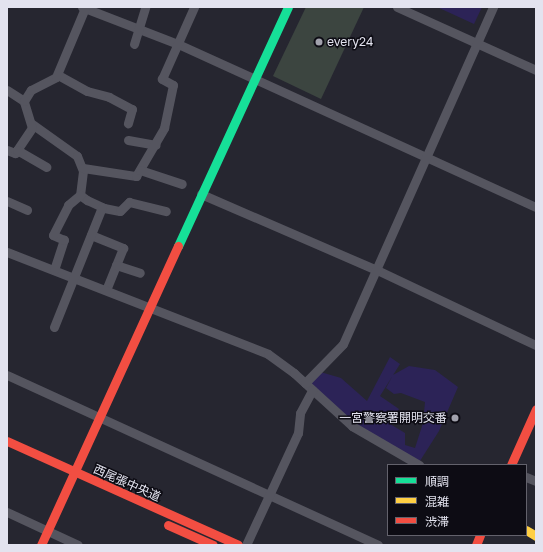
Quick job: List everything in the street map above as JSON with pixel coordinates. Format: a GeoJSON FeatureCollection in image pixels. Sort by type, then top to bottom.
{"type":"FeatureCollection","features":[{"type":"Feature","properties":{"kind":"street"},"geometry":{"type":"LineString","coordinates":[[24,101],[31,90],[58,75],[84,7],[139,27],[178,44],[255,80],[428,156],[536,207]]}},
{"type":"Feature","properties":{"kind":"street"},"geometry":{"type":"LineString","coordinates":[[134,44],[146,7]]}},
{"type":"Feature","properties":{"kind":"street"},"geometry":{"type":"LineString","coordinates":[[82,168],[133,177],[140,170],[156,145],[164,128],[173,85],[162,79],[194,7]]}},
{"type":"Feature","properties":{"kind":"street"},"geometry":{"type":"LineString","coordinates":[[41,545],[288,7]]}},
{"type":"Feature","properties":{"kind":"street"},"geometry":{"type":"LineString","coordinates":[[397,7],[536,70]]}},
{"type":"Feature","properties":{"kind":"street"},"geometry":{"type":"LineString","coordinates":[[305,383],[343,344],[428,156],[493,7]]}},
{"type":"Feature","properties":{"kind":"street"},"geometry":{"type":"LineString","coordinates":[[58,75],[83,89],[109,97],[132,109],[128,123]]}},
{"type":"Feature","properties":{"kind":"street"},"geometry":{"type":"LineString","coordinates":[[7,90],[24,101],[32,124],[71,150],[82,168],[80,195],[68,205],[53,235],[64,240],[54,270]]}},
{"type":"Feature","properties":{"kind":"street"},"geometry":{"type":"LineString","coordinates":[[7,150],[15,153],[32,124]]}},
{"type":"Feature","properties":{"kind":"street"},"geometry":{"type":"LineString","coordinates":[[128,140],[156,145]]}},
{"type":"Feature","properties":{"kind":"street"},"geometry":{"type":"LineString","coordinates":[[17,150],[47,167]]}},
{"type":"Feature","properties":{"kind":"street"},"geometry":{"type":"LineString","coordinates":[[140,170],[182,184]]}},
{"type":"Feature","properties":{"kind":"street"},"geometry":{"type":"LineString","coordinates":[[202,194],[377,270],[536,345]]}},
{"type":"Feature","properties":{"kind":"street"},"geometry":{"type":"LineString","coordinates":[[80,195],[102,207],[120,211],[129,202],[166,211]]}},
{"type":"Feature","properties":{"kind":"street"},"geometry":{"type":"LineString","coordinates":[[7,201],[27,210]]}},
{"type":"Feature","properties":{"kind":"street"},"geometry":{"type":"LineString","coordinates":[[54,327],[102,207]]}},
{"type":"Feature","properties":{"kind":"street"},"geometry":{"type":"LineString","coordinates":[[91,235],[123,248],[106,290]]}},
{"type":"Feature","properties":{"kind":"street"},"geometry":{"type":"LineString","coordinates":[[7,252],[268,354],[305,383],[352,426],[417,464]]}},
{"type":"Feature","properties":{"kind":"street"},"geometry":{"type":"LineString","coordinates":[[116,265],[140,273]]}},
{"type":"Feature","properties":{"kind":"street"},"geometry":{"type":"LineString","coordinates":[[7,375],[378,545]]}},
{"type":"Feature","properties":{"kind":"street"},"geometry":{"type":"LineString","coordinates":[[246,545],[298,433],[300,413],[312,390]]}},
{"type":"Feature","properties":{"kind":"street"},"geometry":{"type":"LineString","coordinates":[[511,464],[536,409]]}},
{"type":"Feature","properties":{"kind":"street","name":"西尾張中央道"},"geometry":{"type":"LineString","coordinates":[[7,441],[71,479],[238,545]]}},
{"type":"Feature","properties":{"kind":"street"},"geometry":{"type":"LineString","coordinates":[[7,452],[42,468]]}},
{"type":"Feature","properties":{"kind":"street"},"geometry":{"type":"LineString","coordinates":[[7,512],[78,545]]}},
{"type":"Feature","properties":{"kind":"street","name":"西尾張中央道"},"geometry":{"type":"LineString","coordinates":[[156,519],[213,545]]}},
{"type":"Feature","properties":{"kind":"street"},"geometry":{"type":"LineString","coordinates":[[527,531],[536,536]]}},
{"type":"Feature","properties":{"kind":"shaded area"},"geometry":{"type":"Polygon","coordinates":[[[437,7],[482,7],[474,24],[437,7]]]}},
{"type":"Feature","properties":{"kind":"shaded area"},"geometry":{"type":"Polygon","coordinates":[[[390,357],[400,364],[393,375],[409,366],[435,370],[458,387],[439,431],[418,464],[352,426],[305,383],[317,371],[341,378],[367,401],[390,357]],[[392,376],[380,396],[399,409],[390,424],[405,433],[405,445],[415,448],[423,423],[425,402],[401,393],[394,394],[386,388],[392,376]]]}},
{"type":"Feature","properties":{"kind":"building","name":"every24"},"geometry":{"type":"Polygon","coordinates":[[[306,7],[364,7],[321,99],[273,76],[306,7]]]}},
{"type":"Feature","properties":{"kind":"traffic: fast"},"geometry":{"type":"LineString","coordinates":[[178,246],[288,7]]}},
{"type":"Feature","properties":{"kind":"traffic: slow"},"geometry":{"type":"LineString","coordinates":[[527,531],[536,536]]}},
{"type":"Feature","properties":{"kind":"traffic: jam"},"geometry":{"type":"LineString","coordinates":[[41,545],[178,246]]}},
{"type":"Feature","properties":{"kind":"traffic: jam"},"geometry":{"type":"LineString","coordinates":[[511,464],[536,409]]}},
{"type":"Feature","properties":{"kind":"traffic: jam"},"geometry":{"type":"LineString","coordinates":[[7,441],[238,545]]}},
{"type":"Feature","properties":{"kind":"traffic: jam"},"geometry":{"type":"LineString","coordinates":[[168,525],[213,545]]}},
{"type":"Feature","properties":{"kind":"traffic: jam"},"geometry":{"type":"LineString","coordinates":[[476,545],[480,536]]}},
{"type":"Feature","properties":{"kind":"place","name":"every24"},"geometry":{"type":"Point","coordinates":[319,42]}},
{"type":"Feature","properties":{"kind":"place","name":"一宮警察署開明交番"},"geometry":{"type":"Point","coordinates":[455,418]}}]}
